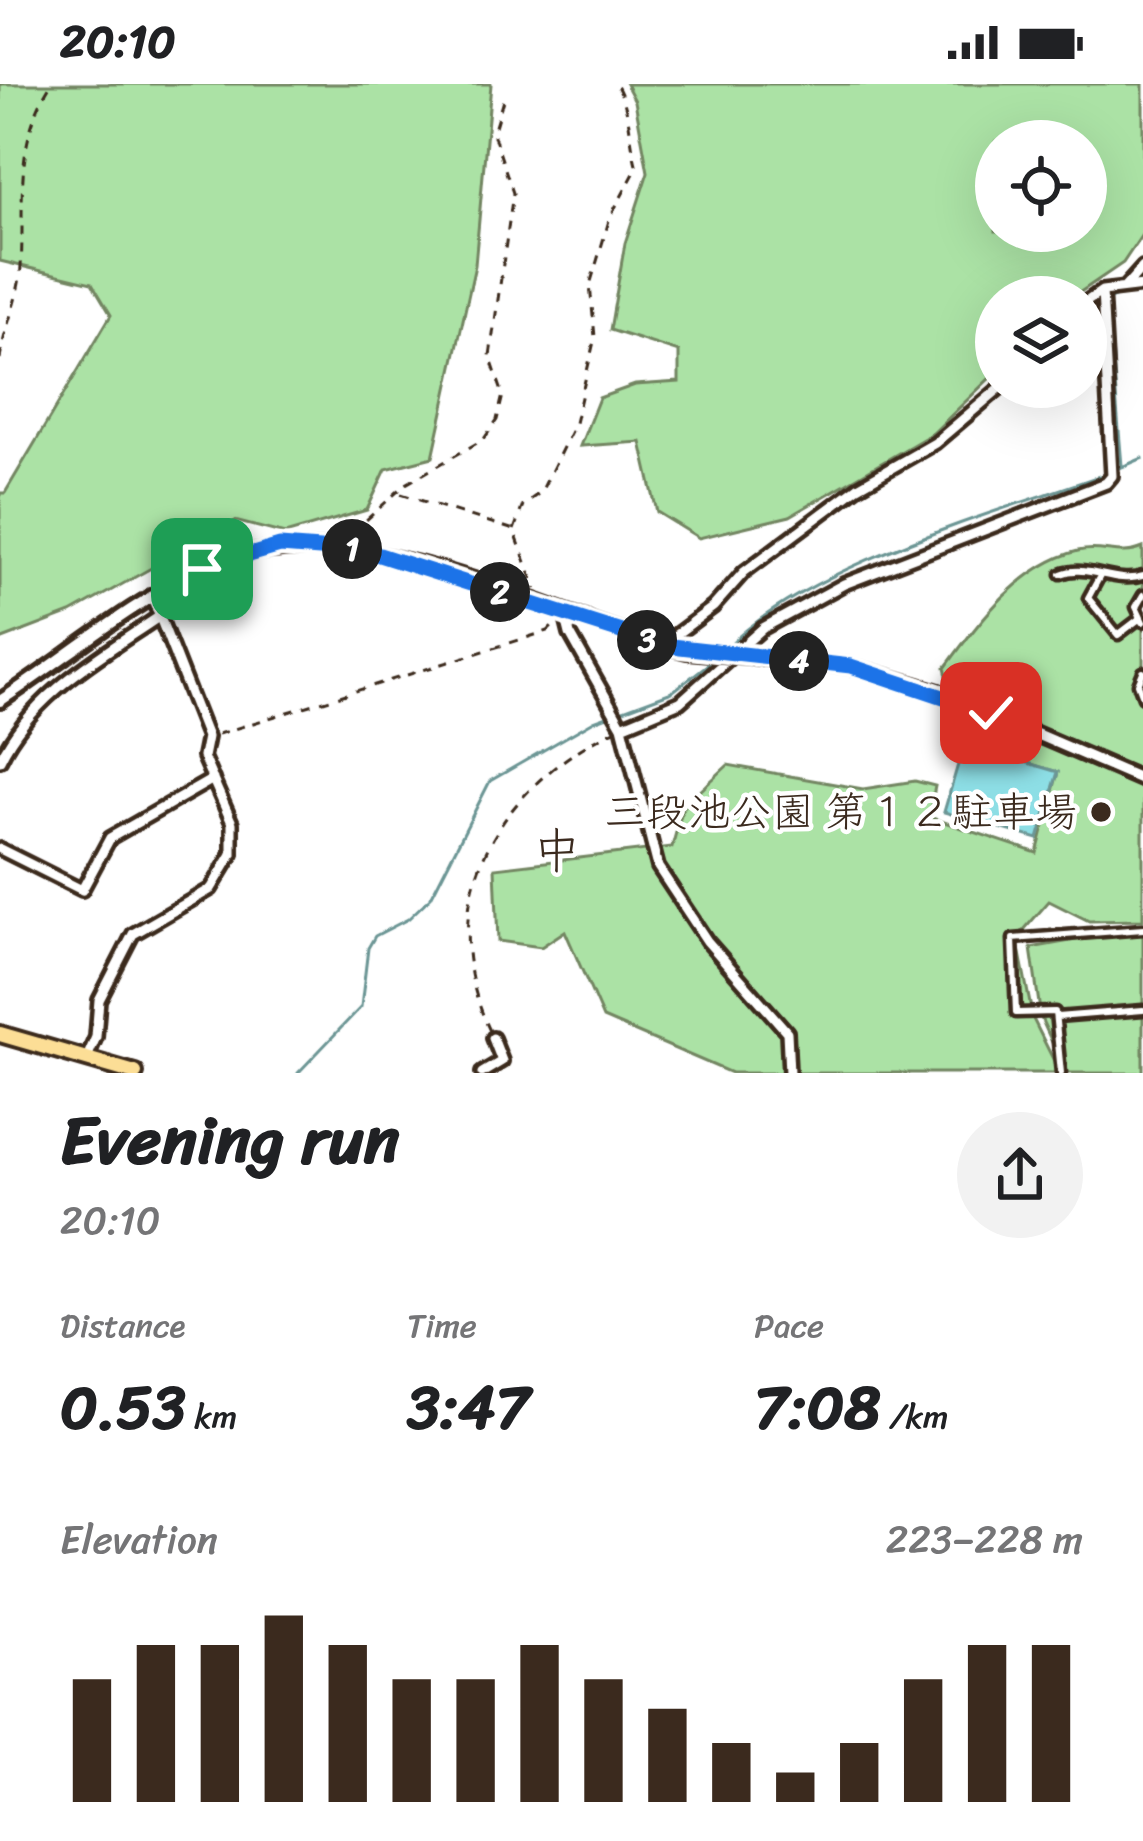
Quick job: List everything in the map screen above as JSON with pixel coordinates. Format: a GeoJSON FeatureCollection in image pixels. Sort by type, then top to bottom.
{"type":"FeatureCollection","features":[{"type":"Feature","properties":{"kind":"main road"},"geometry":{"type":"LineString","coordinates":[[0,1034],[135,1073]]}},
{"type":"Feature","properties":{"kind":"street"},"geometry":{"type":"LineString","coordinates":[[1125,287],[1143,267]]}},
{"type":"Feature","properties":{"kind":"street"},"geometry":{"type":"LineString","coordinates":[[1107,290],[1143,286]]}},
{"type":"Feature","properties":{"kind":"street"},"geometry":{"type":"LineString","coordinates":[[622,726],[680,702],[763,628],[844,584],[1106,483],[1112,476],[1107,384]]}},
{"type":"Feature","properties":{"kind":"street"},"geometry":{"type":"LineString","coordinates":[[662,645],[713,607],[744,572],[858,487],[935,443],[976,408]]}},
{"type":"Feature","properties":{"kind":"street"},"geometry":{"type":"LineString","coordinates":[[0,701],[202,569],[253,551],[339,547],[414,564],[687,651],[851,666],[936,691],[1143,780]]}},
{"type":"Feature","properties":{"kind":"street"},"geometry":{"type":"LineString","coordinates":[[1061,574],[1078,568],[1127,580],[1143,575]]}},
{"type":"Feature","properties":{"kind":"street"},"geometry":{"type":"LineString","coordinates":[[1100,576],[1088,598],[1091,608],[1118,634],[1141,620],[1136,608],[1143,595]]}},
{"type":"Feature","properties":{"kind":"street"},"geometry":{"type":"LineString","coordinates":[[86,1060],[96,1036],[99,1000],[133,934],[222,878],[232,854],[232,823],[203,757],[207,737],[152,598]]}},
{"type":"Feature","properties":{"kind":"street"},"geometry":{"type":"LineString","coordinates":[[566,614],[570,634],[622,726],[658,868],[706,941],[787,1032],[789,1073]]}},
{"type":"Feature","properties":{"kind":"street"},"geometry":{"type":"LineString","coordinates":[[0,760],[20,723],[46,696],[160,616]]}},
{"type":"Feature","properties":{"kind":"street"},"geometry":{"type":"LineString","coordinates":[[1143,672],[1138,684],[1143,697]]}},
{"type":"Feature","properties":{"kind":"street"},"geometry":{"type":"LineString","coordinates":[[0,849],[82,890],[110,838],[213,779]]}},
{"type":"Feature","properties":{"kind":"street"},"geometry":{"type":"LineString","coordinates":[[1061,1073],[1055,1012],[1016,1013],[1012,939],[1143,929]]}},
{"type":"Feature","properties":{"kind":"street"},"geometry":{"type":"LineString","coordinates":[[1057,1017],[1143,1010]]}},
{"type":"Feature","properties":{"kind":"street"},"geometry":{"type":"LineString","coordinates":[[482,1073],[502,1060],[493,1038]]}},
{"type":"Feature","properties":{"kind":"path"},"geometry":{"type":"LineString","coordinates":[[0,359],[21,269],[21,162],[32,121],[51,84]]}},
{"type":"Feature","properties":{"kind":"path"},"geometry":{"type":"LineString","coordinates":[[514,530],[523,505],[541,492],[575,423],[596,337],[590,285],[610,217],[637,168],[627,134],[627,102],[616,84]]}},
{"type":"Feature","properties":{"kind":"path"},"geometry":{"type":"LineString","coordinates":[[339,547],[348,526],[399,494],[406,484],[484,439],[497,420],[503,395],[490,356],[514,193],[493,133],[503,100]]}},
{"type":"Feature","properties":{"kind":"path"},"geometry":{"type":"LineString","coordinates":[[399,494],[514,530],[525,548],[536,604]]}},
{"type":"Feature","properties":{"kind":"path"},"geometry":{"type":"LineString","coordinates":[[207,737],[548,631],[566,614]]}},
{"type":"Feature","properties":{"kind":"path"},"geometry":{"type":"LineString","coordinates":[[493,1038],[479,1009],[463,927],[496,828],[514,801],[542,778],[591,741],[622,726]]}},
{"type":"Feature","properties":{"kind":"green space"},"geometry":{"type":"Polygon","coordinates":[[[0,84],[491,84],[475,265],[433,457],[386,469],[367,510],[285,534],[235,521],[71,613],[0,640],[0,493],[5,493],[111,315],[92,283],[0,261],[0,84]]]}},
{"type":"Feature","properties":{"kind":"green space"},"geometry":{"type":"Polygon","coordinates":[[[626,84],[1143,84],[1143,233],[1123,263],[1104,276],[975,276],[975,392],[933,433],[790,516],[699,538],[657,512],[641,442],[580,446],[599,398],[635,385],[679,382],[679,352],[610,330],[625,243],[648,172],[635,101],[626,84]]]}},
{"type":"Feature","properties":{"kind":"green space"},"geometry":{"type":"Polygon","coordinates":[[[1143,548],[1143,920],[1089,921],[1049,901],[1017,938],[1033,1019],[1060,1073],[731,1073],[603,1018],[565,931],[541,947],[498,941],[495,868],[672,847],[683,807],[728,765],[863,789],[915,781],[935,786],[929,817],[1037,853],[1058,772],[964,744],[945,668],[987,614],[1038,569],[1078,551],[1143,548]]]}},
{"type":"Feature","properties":{"kind":"green space"},"geometry":{"type":"Polygon","coordinates":[[[1143,928],[1143,1073],[1066,1073],[1041,1018],[1031,948],[1143,928]]]}},
{"type":"Feature","properties":{"kind":"water"},"geometry":{"type":"Polygon","coordinates":[[[964,744],[1058,772],[1038,839],[944,812],[964,744]]]}},
{"type":"Feature","properties":{"kind":"waterway"},"geometry":{"type":"LineString","coordinates":[[1122,466],[1108,300],[1128,291]]}},
{"type":"Feature","properties":{"kind":"waterway"},"geometry":{"type":"LineString","coordinates":[[1117,469],[1143,458]]}},
{"type":"Feature","properties":{"kind":"waterway"},"geometry":{"type":"LineString","coordinates":[[723,651],[759,620],[851,567],[958,524],[1108,473]]}},
{"type":"Feature","properties":{"kind":"waterway"},"geometry":{"type":"LineString","coordinates":[[298,1073],[361,1007],[368,948],[375,936],[408,919],[431,897],[490,781],[594,721],[672,692],[716,658]]}},
{"type":"Feature","properties":{"kind":"place","name":"三段池公園 第１２駐車場"},"geometry":{"type":"Point","coordinates":[1101,812]}},
{"type":"Feature","properties":{"kind":"district","name":"中"},"geometry":{"type":"Point","coordinates":[557,850]}},
{"type":"Feature","properties":{"kind":"route"},"geometry":{"type":"LineString","coordinates":[[202,569],[280,546],[373,553],[662,645],[851,666],[991,713]]}}]}
